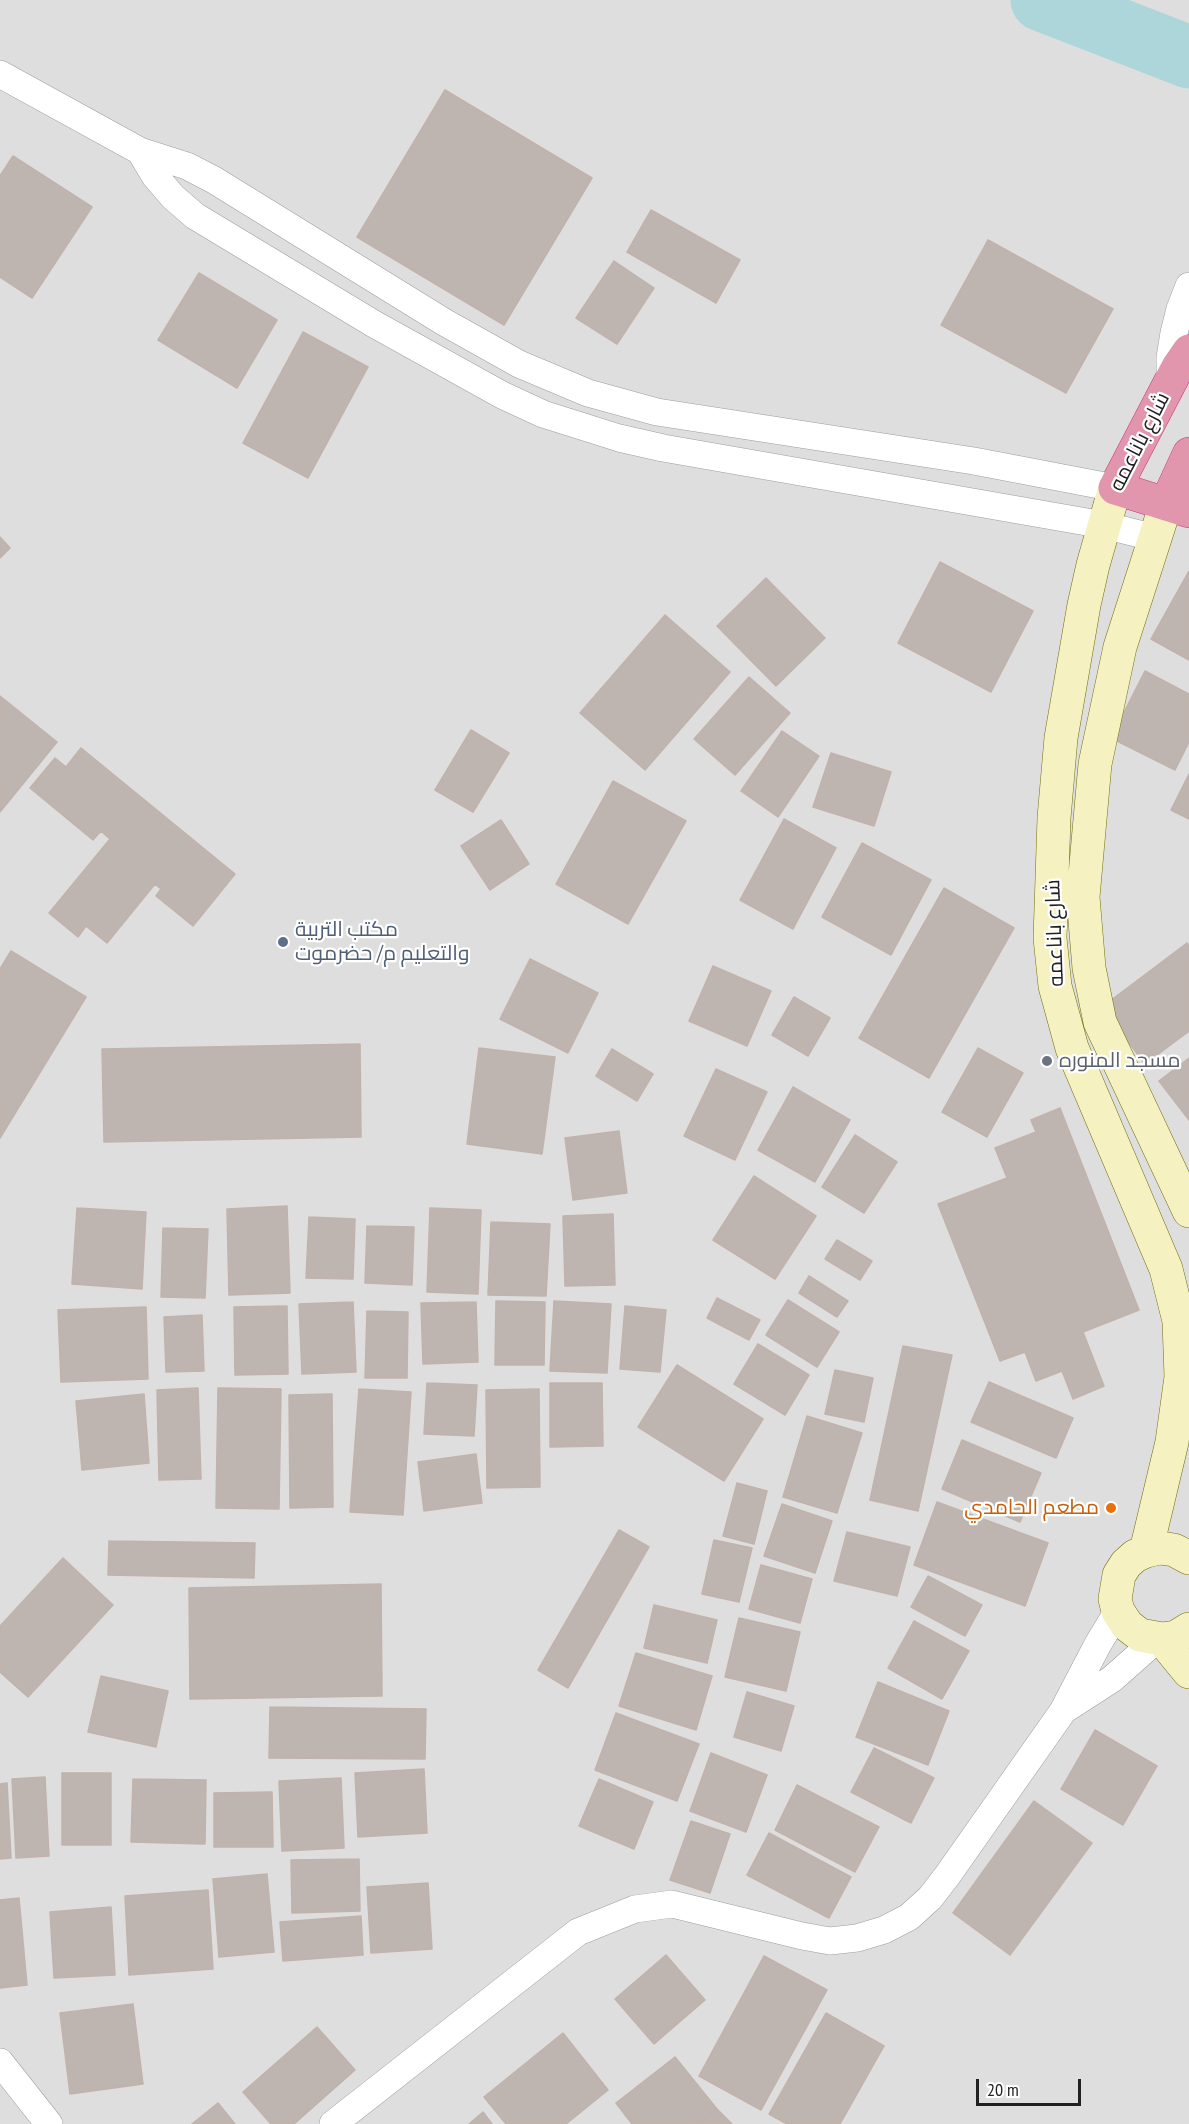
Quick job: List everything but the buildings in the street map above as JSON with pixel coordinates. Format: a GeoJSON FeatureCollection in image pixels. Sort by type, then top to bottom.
{"type":"FeatureCollection","features":[{"type":"Feature","properties":{"kind":"highway","name":"شارع باناعمه"},"geometry":{"type":"LineString","coordinates":[[1115,488],[1189,351]]}},
{"type":"Feature","properties":{"kind":"highway","name":"شارع باناعمه"},"geometry":{"type":"LineString","coordinates":[[1178,507],[1189,454]]}},
{"type":"Feature","properties":{"kind":"highway"},"geometry":{"type":"LineString","coordinates":[[1115,488],[1178,507]]}},
{"type":"Feature","properties":{"kind":"street"},"geometry":{"type":"LineString","coordinates":[[0,74],[140,151],[187,166],[214,180],[382,285],[519,364],[588,393],[657,412],[974,460],[1115,488]]}},
{"type":"Feature","properties":{"kind":"street"},"geometry":{"type":"LineString","coordinates":[[140,151],[155,176],[195,216],[374,324],[543,414],[619,438],[663,448],[1104,525],[1155,538]]}},
{"type":"Feature","properties":{"kind":"street"},"geometry":{"type":"LineString","coordinates":[[1170,383],[1170,358],[1174,333],[1189,286]]}},
{"type":"Feature","properties":{"kind":"street"},"geometry":{"type":"LineString","coordinates":[[812,475],[819,437]]}},
{"type":"Feature","properties":{"kind":"street","name":"شارع باناعمه"},"geometry":{"type":"LineString","coordinates":[[1115,488],[1084,605],[1061,738],[1054,829],[1050,938],[1055,986],[1072,1048],[1166,1269],[1179,1321],[1181,1377],[1172,1442],[1146,1551]]}},
{"type":"Feature","properties":{"kind":"street","name":"شارع باناعمه"},"geometry":{"type":"LineString","coordinates":[[1178,507],[1155,538],[1120,647],[1095,764],[1083,897],[1089,968],[1100,1022],[1189,1211]]}},
{"type":"Feature","properties":{"kind":"street"},"geometry":{"type":"LineString","coordinates":[[1169,1636],[1140,1635],[1127,1625],[1118,1611],[1115,1599],[1119,1575],[1135,1556],[1146,1551],[1160,1548],[1174,1550],[1189,1558]]}},
{"type":"Feature","properties":{"kind":"street"},"geometry":{"type":"LineString","coordinates":[[333,2124],[578,1932],[634,1909],[672,1904],[830,1941],[858,1938],[884,1930],[901,1921],[930,1898],[1063,1711],[1118,1611]]}},
{"type":"Feature","properties":{"kind":"street"},"geometry":{"type":"LineString","coordinates":[[1169,1636],[1189,1672]]}},
{"type":"Feature","properties":{"kind":"street"},"geometry":{"type":"LineString","coordinates":[[1063,1711],[1112,1679],[1169,1636]]}},
{"type":"Feature","properties":{"kind":"street"},"geometry":{"type":"LineString","coordinates":[[0,2061],[49,2124]]}},
{"type":"Feature","properties":{"kind":"shaded area"},"geometry":{"type":"Polygon","coordinates":[[[0,0],[1189,0],[1189,2124],[0,2124],[0,0]]]}},
{"type":"Feature","properties":{"kind":"waterway"},"geometry":{"type":"LineString","coordinates":[[1042,0],[1189,57]]}},
{"type":"Feature","properties":{"kind":"place","name":"مكتب التربية والتعليم م/ حضرموت"},"geometry":{"type":"Point","coordinates":[283,942]}},
{"type":"Feature","properties":{"kind":"place","name":"مسجد المنوره"},"geometry":{"type":"Point","coordinates":[1047,1061]}},
{"type":"Feature","properties":{"kind":"place","name":"مطعم الحامدي"},"geometry":{"type":"Point","coordinates":[1111,1508]}}]}
